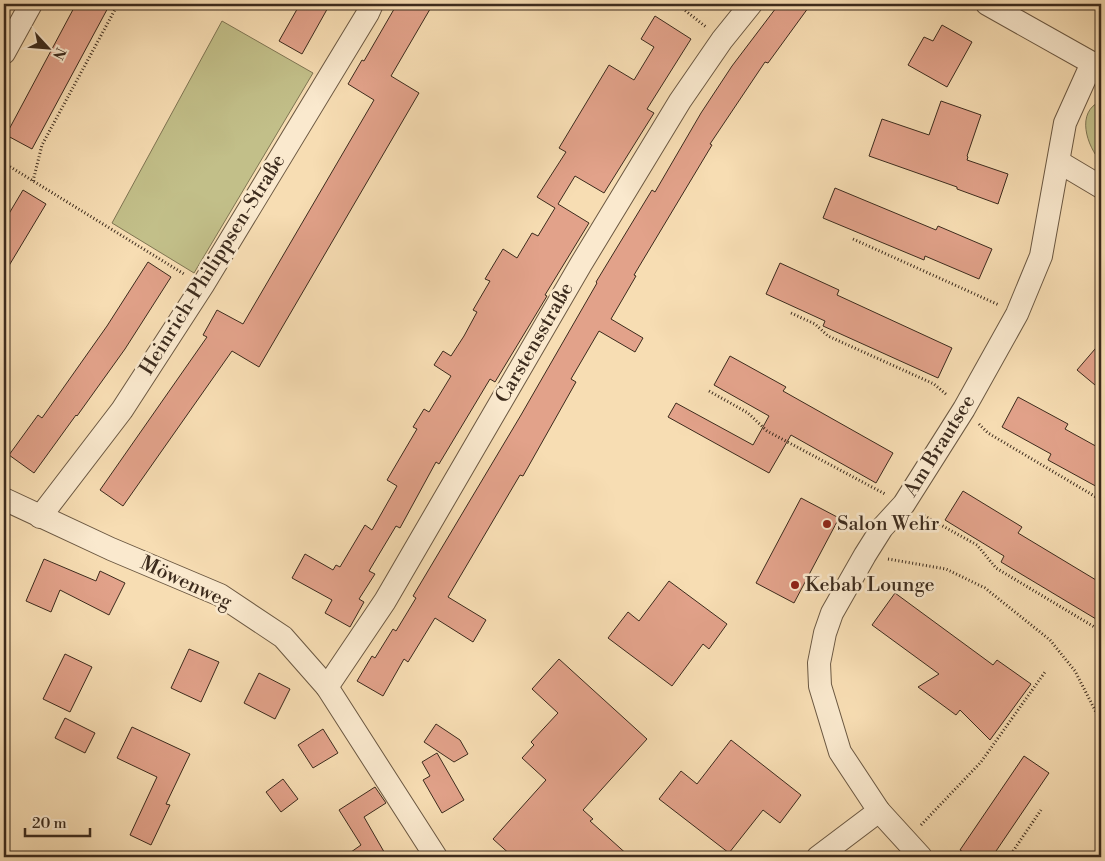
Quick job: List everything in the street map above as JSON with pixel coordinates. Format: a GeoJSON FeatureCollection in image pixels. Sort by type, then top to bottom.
{"type":"FeatureCollection","features":[{"type":"Feature","properties":{"kind":"street"},"geometry":{"type":"LineString","coordinates":[[4,53],[31,4]]}},
{"type":"Feature","properties":{"kind":"street","name":"Heinrich-Philippsen-Straße"},"geometry":{"type":"LineString","coordinates":[[40,517],[122,410],[203,285],[372,4]]}},
{"type":"Feature","properties":{"kind":"street","name":"Carstensstraße"},"geometry":{"type":"LineString","coordinates":[[328,687],[385,601],[581,264],[675,109],[722,40],[752,4]]}},
{"type":"Feature","properties":{"kind":"street"},"geometry":{"type":"LineString","coordinates":[[987,4],[1097,64]]}},
{"type":"Feature","properties":{"kind":"street","name":"Am Brautsee"},"geometry":{"type":"LineString","coordinates":[[921,857],[879,811],[840,752],[820,686],[820,663],[825,633],[832,613],[865,555],[882,528],[904,504],[964,409],[1017,314],[1041,256],[1065,123],[1097,64]]}},
{"type":"Feature","properties":{"kind":"street"},"geometry":{"type":"LineString","coordinates":[[1059,162],[1101,187]]}},
{"type":"Feature","properties":{"kind":"street","name":"Möwenweg"},"geometry":{"type":"LineString","coordinates":[[4,499],[40,517],[220,595],[283,637],[328,687],[436,857]]}},
{"type":"Feature","properties":{"kind":"street"},"geometry":{"type":"LineString","coordinates":[[818,857],[879,811]]}},
{"type":"Feature","properties":{"kind":"path"},"geometry":{"type":"LineString","coordinates":[[33,181],[42,144],[118,4]]}},
{"type":"Feature","properties":{"kind":"path"},"geometry":{"type":"LineString","coordinates":[[677,4],[722,40]]}},
{"type":"Feature","properties":{"kind":"path"},"geometry":{"type":"LineString","coordinates":[[4,163],[203,285]]}},
{"type":"Feature","properties":{"kind":"path"},"geometry":{"type":"LineString","coordinates":[[853,239],[986,298],[1017,314]]}},
{"type":"Feature","properties":{"kind":"path"},"geometry":{"type":"LineString","coordinates":[[791,313],[815,324],[828,336],[934,384],[964,409],[988,433],[1101,500]]}},
{"type":"Feature","properties":{"kind":"path"},"geometry":{"type":"LineString","coordinates":[[709,391],[748,413],[766,431],[977,545],[996,568],[1101,631]]}},
{"type":"Feature","properties":{"kind":"path"},"geometry":{"type":"LineString","coordinates":[[865,555],[946,569],[985,588],[1050,640],[1075,671],[1101,722]]}},
{"type":"Feature","properties":{"kind":"path"},"geometry":{"type":"LineString","coordinates":[[905,841],[981,762],[1045,672]]}},
{"type":"Feature","properties":{"kind":"path"},"geometry":{"type":"LineString","coordinates":[[1009,857],[1041,810]]}},
{"type":"Feature","properties":{"kind":"shaded area"},"geometry":{"type":"Polygon","coordinates":[[[222,21],[313,73],[194,273],[112,223],[222,21]]]}},
{"type":"Feature","properties":{"kind":"shaded area"},"geometry":{"type":"Polygon","coordinates":[[[1101,101],[1101,162],[1088,139],[1086,121],[1088,113],[1093,106],[1101,101]]]}},
{"type":"Feature","properties":{"kind":"building"},"geometry":{"type":"Polygon","coordinates":[[[76,4],[110,4],[32,149],[6,135],[76,4]]]}},
{"type":"Feature","properties":{"kind":"building"},"geometry":{"type":"Polygon","coordinates":[[[300,4],[330,4],[302,54],[279,41],[300,4]]]}},
{"type":"Feature","properties":{"kind":"building"},"geometry":{"type":"Polygon","coordinates":[[[397,4],[433,4],[391,76],[419,93],[259,367],[232,351],[123,506],[100,490],[207,337],[203,335],[217,310],[243,324],[374,100],[348,84],[362,60],[364,61],[397,4]]]}},
{"type":"Feature","properties":{"kind":"building"},"geometry":{"type":"Polygon","coordinates":[[[779,4],[811,4],[768,63],[765,62],[710,144],[712,145],[634,275],[636,276],[611,319],[643,338],[635,352],[599,331],[571,379],[576,382],[523,476],[520,475],[448,597],[486,620],[473,642],[435,618],[408,662],[404,659],[383,696],[357,681],[372,656],[375,658],[393,629],[396,631],[416,598],[413,596],[521,415],[596,282],[652,190],[655,192],[701,113],[732,66],[779,4]]]}},
{"type":"Feature","properties":{"kind":"building"},"geometry":{"type":"Polygon","coordinates":[[[655,16],[691,39],[647,109],[654,113],[604,193],[575,176],[558,204],[589,223],[495,382],[490,379],[439,464],[436,462],[400,528],[396,526],[369,571],[375,574],[359,599],[364,602],[350,627],[325,613],[332,600],[292,578],[305,554],[333,570],[336,565],[340,567],[365,525],[372,530],[397,486],[387,480],[417,429],[413,427],[424,409],[429,412],[451,376],[434,365],[443,351],[451,356],[464,336],[477,312],[473,310],[490,281],[485,279],[503,249],[517,258],[532,233],[538,236],[555,208],[537,197],[566,152],[559,148],[609,65],[634,80],[654,47],[641,39],[655,16]]]}},
{"type":"Feature","properties":{"kind":"building"},"geometry":{"type":"Polygon","coordinates":[[[942,25],[972,42],[947,87],[908,65],[924,37],[933,41],[942,25]]]}},
{"type":"Feature","properties":{"kind":"building"},"geometry":{"type":"Polygon","coordinates":[[[941,101],[981,115],[967,160],[1008,174],[998,204],[957,189],[957,187],[869,156],[882,119],[929,135],[941,101]]]}},
{"type":"Feature","properties":{"kind":"building"},"geometry":{"type":"Polygon","coordinates":[[[835,188],[936,230],[938,226],[992,249],[979,279],[925,256],[924,260],[823,218],[835,188]]]}},
{"type":"Feature","properties":{"kind":"building"},"geometry":{"type":"Polygon","coordinates":[[[23,190],[46,204],[4,274],[4,222],[23,190]]]}},
{"type":"Feature","properties":{"kind":"building"},"geometry":{"type":"Polygon","coordinates":[[[148,262],[171,277],[125,349],[34,473],[9,455],[38,415],[42,418],[107,326],[148,262]]]}},
{"type":"Feature","properties":{"kind":"building"},"geometry":{"type":"Polygon","coordinates":[[[780,263],[839,290],[837,295],[952,348],[938,378],[823,326],[825,321],[766,294],[780,263]]]}},
{"type":"Feature","properties":{"kind":"building"},"geometry":{"type":"Polygon","coordinates":[[[1101,342],[1101,390],[1077,370],[1101,342]]]}},
{"type":"Feature","properties":{"kind":"building"},"geometry":{"type":"Polygon","coordinates":[[[730,356],[786,387],[783,391],[893,453],[876,483],[791,435],[769,473],[668,417],[676,403],[753,445],[769,416],[714,385],[730,356]]]}},
{"type":"Feature","properties":{"kind":"building"},"geometry":{"type":"Polygon","coordinates":[[[1018,397],[1068,424],[1065,429],[1101,449],[1101,489],[1048,460],[1051,454],[1002,427],[1018,397]]]}},
{"type":"Feature","properties":{"kind":"building"},"geometry":{"type":"Polygon","coordinates":[[[963,491],[1022,527],[1018,533],[1101,583],[1101,622],[1001,562],[1004,556],[945,520],[963,491]]]}},
{"type":"Feature","properties":{"kind":"building"},"geometry":{"type":"Polygon","coordinates":[[[801,498],[839,518],[794,603],[756,583],[801,498]]]}},
{"type":"Feature","properties":{"kind":"building"},"geometry":{"type":"Polygon","coordinates":[[[44,559],[96,581],[100,571],[125,583],[109,615],[60,590],[51,612],[26,601],[44,559]]]}},
{"type":"Feature","properties":{"kind":"building"},"geometry":{"type":"Polygon","coordinates":[[[669,581],[727,624],[709,649],[703,644],[672,686],[608,638],[628,612],[639,621],[669,581]]]}},
{"type":"Feature","properties":{"kind":"building"},"geometry":{"type":"Polygon","coordinates":[[[895,593],[993,665],[997,660],[1031,684],[990,740],[960,710],[956,715],[918,687],[939,674],[872,625],[895,593]]]}},
{"type":"Feature","properties":{"kind":"building"},"geometry":{"type":"Polygon","coordinates":[[[189,649],[219,662],[201,702],[171,688],[189,649]]]}},
{"type":"Feature","properties":{"kind":"building"},"geometry":{"type":"Polygon","coordinates":[[[65,654],[92,667],[70,712],[43,699],[65,654]]]}},
{"type":"Feature","properties":{"kind":"building"},"geometry":{"type":"Polygon","coordinates":[[[559,659],[647,739],[583,810],[593,819],[590,821],[630,857],[513,857],[493,839],[546,780],[522,758],[534,745],[531,742],[558,713],[532,689],[559,659]]]}},
{"type":"Feature","properties":{"kind":"building"},"geometry":{"type":"Polygon","coordinates":[[[259,673],[290,689],[275,719],[244,703],[259,673]]]}},
{"type":"Feature","properties":{"kind":"building"},"geometry":{"type":"Polygon","coordinates":[[[65,718],[95,733],[85,753],[55,738],[65,718]]]}},
{"type":"Feature","properties":{"kind":"building"},"geometry":{"type":"Polygon","coordinates":[[[436,724],[460,740],[468,754],[454,762],[424,742],[436,724]]]}},
{"type":"Feature","properties":{"kind":"building"},"geometry":{"type":"Polygon","coordinates":[[[132,727],[190,754],[166,804],[170,805],[151,845],[130,835],[157,777],[117,758],[132,727]]]}},
{"type":"Feature","properties":{"kind":"building"},"geometry":{"type":"Polygon","coordinates":[[[323,729],[338,753],[313,768],[298,745],[323,729]]]}},
{"type":"Feature","properties":{"kind":"building"},"geometry":{"type":"Polygon","coordinates":[[[731,740],[801,795],[780,823],[763,810],[729,853],[659,799],[681,771],[697,784],[731,740]]]}},
{"type":"Feature","properties":{"kind":"building"},"geometry":{"type":"Polygon","coordinates":[[[437,753],[464,800],[442,813],[423,780],[430,776],[422,762],[437,753]]]}},
{"type":"Feature","properties":{"kind":"building"},"geometry":{"type":"Polygon","coordinates":[[[1024,756],[1049,773],[992,857],[971,857],[960,850],[1024,756]]]}},
{"type":"Feature","properties":{"kind":"building"},"geometry":{"type":"Polygon","coordinates":[[[283,779],[298,799],[281,812],[266,792],[283,779]]]}},
{"type":"Feature","properties":{"kind":"building"},"geometry":{"type":"Polygon","coordinates":[[[375,787],[386,803],[364,817],[387,857],[344,857],[361,845],[339,810],[375,787]]]}},
{"type":"Feature","properties":{"kind":"place","name":"Salon Wehr"},"geometry":{"type":"Point","coordinates":[827,524]}},
{"type":"Feature","properties":{"kind":"place","name":"Kebab Lounge"},"geometry":{"type":"Point","coordinates":[795,585]}}]}
